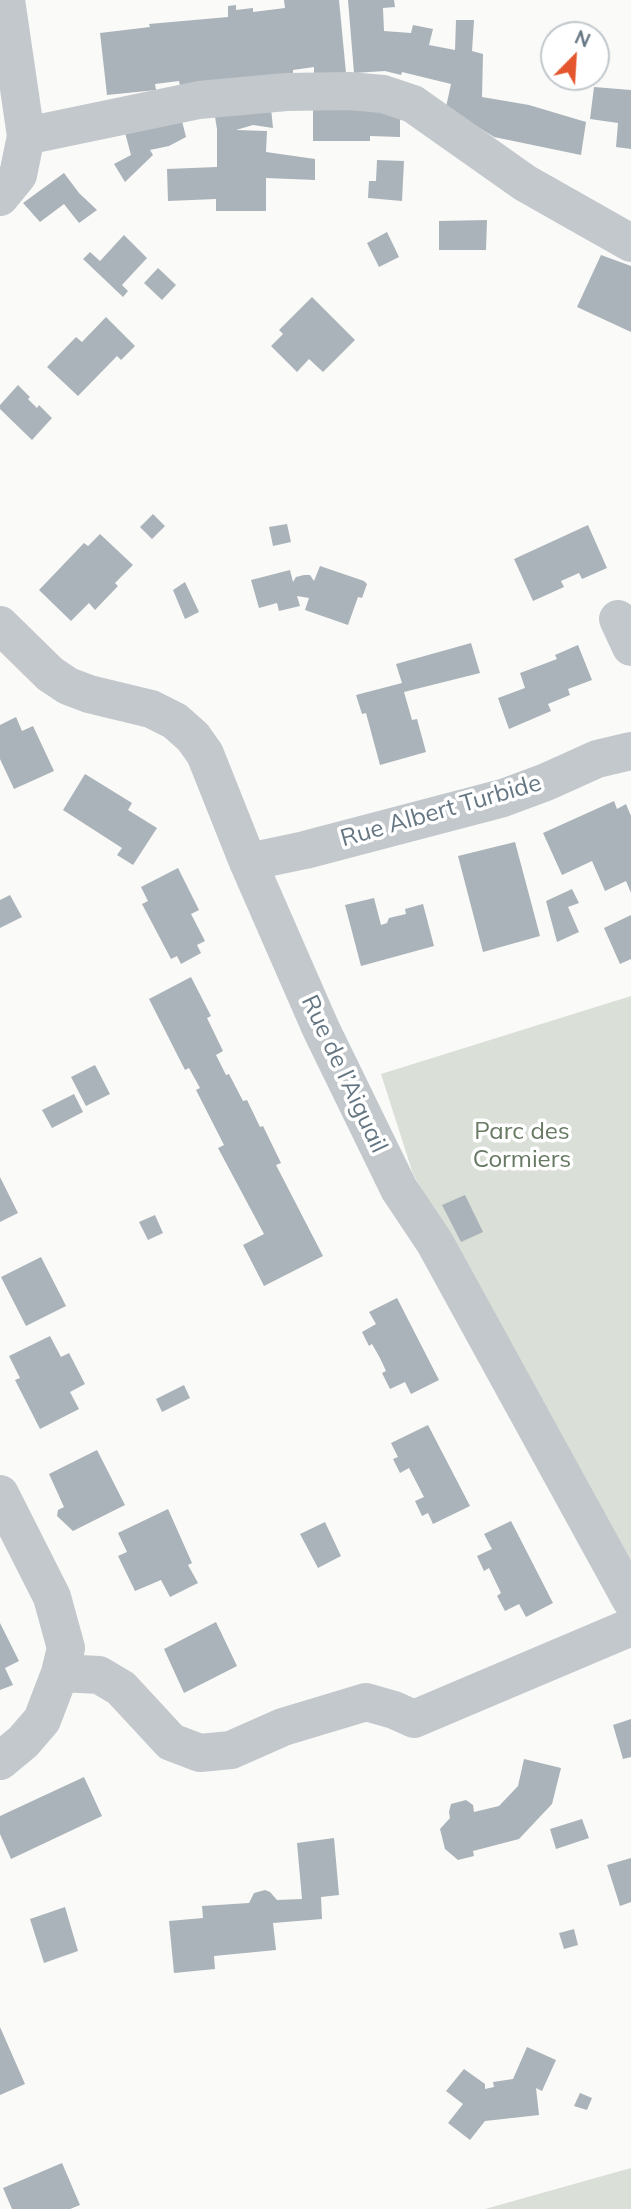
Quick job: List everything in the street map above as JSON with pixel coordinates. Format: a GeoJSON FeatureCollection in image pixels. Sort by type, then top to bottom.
{"type":"FeatureCollection","features":[{"type":"Feature","properties":{"kind":"street"},"geometry":{"type":"LineString","coordinates":[[3,193],[18,175],[26,136],[6,0]]}},
{"type":"Feature","properties":{"kind":"street"},"geometry":{"type":"LineString","coordinates":[[26,136],[198,100],[286,92],[349,91],[383,94],[413,104],[526,183],[631,243]]}},
{"type":"Feature","properties":{"kind":"street","name":"Rue de l’Aiguail"},"geometry":{"type":"LineString","coordinates":[[0,625],[50,674],[68,686],[89,694],[152,709],[175,721],[193,737],[205,754],[248,862],[321,1029],[399,1189],[435,1243],[631,1600]]}},
{"type":"Feature","properties":{"kind":"street","name":"Rue Albert Turbide"},"geometry":{"type":"LineString","coordinates":[[248,862],[305,850],[503,798],[597,759],[631,751]]}},
{"type":"Feature","properties":{"kind":"street"},"geometry":{"type":"LineString","coordinates":[[0,1494],[52,1597],[66,1648],[60,1673],[42,1720],[23,1742],[0,1761]]}},
{"type":"Feature","properties":{"kind":"street"},"geometry":{"type":"LineString","coordinates":[[60,1673],[99,1675],[121,1688],[171,1742],[200,1753],[231,1750],[284,1727],[366,1702],[414,1719],[631,1627]]}},
{"type":"Feature","properties":{"kind":"green space","name":"Parc des Cormiers"},"geometry":{"type":"Polygon","coordinates":[[[631,996],[631,1564],[413,1174],[381,1074],[631,996]]]}},
{"type":"Feature","properties":{"kind":"green space"},"geometry":{"type":"Polygon","coordinates":[[[631,2168],[631,2209],[485,2209],[631,2168]]]}},
{"type":"Feature","properties":{"kind":"building"},"geometry":{"type":"Polygon","coordinates":[[[284,0],[339,0],[346,73],[314,75],[314,67],[293,70],[293,73],[180,86],[179,81],[155,84],[156,90],[107,95],[100,33],[150,27],[149,24],[228,17],[228,6],[236,5],[236,10],[253,8],[253,12],[285,8],[284,0]]]}},
{"type":"Feature","properties":{"kind":"building"},"geometry":{"type":"Polygon","coordinates":[[[348,0],[394,0],[395,7],[383,8],[384,31],[411,33],[413,25],[433,29],[429,45],[455,50],[456,20],[474,20],[472,51],[483,54],[482,97],[529,105],[586,122],[581,155],[494,137],[446,107],[451,84],[402,72],[401,75],[385,71],[354,73],[348,0]]]}},
{"type":"Feature","properties":{"kind":"building"},"geometry":{"type":"Polygon","coordinates":[[[610,88],[631,90],[631,149],[616,147],[618,123],[590,119],[594,91],[610,91],[610,88]]]}},
{"type":"Feature","properties":{"kind":"building"},"geometry":{"type":"Polygon","coordinates":[[[313,107],[400,112],[400,137],[370,136],[370,141],[313,141],[313,107]]]}},
{"type":"Feature","properties":{"kind":"building"},"geometry":{"type":"Polygon","coordinates":[[[271,108],[273,128],[253,125],[236,130],[267,131],[266,152],[315,159],[315,180],[266,178],[266,211],[216,211],[216,199],[168,201],[167,169],[217,167],[214,111],[271,108]]]}},
{"type":"Feature","properties":{"kind":"building"},"geometry":{"type":"Polygon","coordinates":[[[181,117],[186,137],[169,146],[150,150],[153,155],[125,182],[114,164],[131,155],[124,129],[181,117]]]}},
{"type":"Feature","properties":{"kind":"building"},"geometry":{"type":"Polygon","coordinates":[[[377,160],[404,161],[402,201],[368,198],[369,181],[376,181],[377,160]]]}},
{"type":"Feature","properties":{"kind":"building"},"geometry":{"type":"Polygon","coordinates":[[[64,173],[79,193],[97,210],[79,223],[64,204],[40,222],[23,203],[64,173]]]}},
{"type":"Feature","properties":{"kind":"building"},"geometry":{"type":"Polygon","coordinates":[[[487,220],[486,250],[439,250],[439,221],[487,220]]]}},
{"type":"Feature","properties":{"kind":"building"},"geometry":{"type":"Polygon","coordinates":[[[387,232],[399,257],[379,267],[367,243],[387,232]]]}},
{"type":"Feature","properties":{"kind":"building"},"geometry":{"type":"Polygon","coordinates":[[[124,235],[147,258],[122,285],[128,291],[123,297],[83,259],[90,252],[100,261],[124,235]]]}},
{"type":"Feature","properties":{"kind":"building"},"geometry":{"type":"Polygon","coordinates":[[[601,255],[631,266],[631,332],[577,307],[601,255]]]}},
{"type":"Feature","properties":{"kind":"building"},"geometry":{"type":"Polygon","coordinates":[[[158,268],[176,285],[162,300],[144,283],[158,268]]]}},
{"type":"Feature","properties":{"kind":"building"},"geometry":{"type":"Polygon","coordinates":[[[312,297],[355,340],[323,372],[309,359],[297,372],[271,346],[283,334],[279,330],[312,297]]]}},
{"type":"Feature","properties":{"kind":"building"},"geometry":{"type":"Polygon","coordinates":[[[106,317],[135,346],[121,360],[117,356],[78,396],[47,367],[76,337],[82,342],[106,317]]]}},
{"type":"Feature","properties":{"kind":"building"},"geometry":{"type":"Polygon","coordinates":[[[18,385],[37,408],[39,405],[52,418],[32,440],[0,409],[0,405],[18,385]]]}},
{"type":"Feature","properties":{"kind":"building"},"geometry":{"type":"Polygon","coordinates":[[[153,514],[165,526],[152,539],[140,527],[153,514]]]}},
{"type":"Feature","properties":{"kind":"building"},"geometry":{"type":"Polygon","coordinates":[[[287,524],[291,542],[273,546],[269,527],[287,524]]]}},
{"type":"Feature","properties":{"kind":"building"},"geometry":{"type":"Polygon","coordinates":[[[588,525],[607,568],[582,579],[579,573],[561,581],[564,587],[533,601],[514,559],[588,525]]]}},
{"type":"Feature","properties":{"kind":"building"},"geometry":{"type":"Polygon","coordinates":[[[100,534],[133,565],[115,583],[118,586],[95,610],[89,603],[71,621],[39,590],[84,543],[88,546],[100,534]]]}},
{"type":"Feature","properties":{"kind":"building"},"geometry":{"type":"Polygon","coordinates":[[[320,566],[367,584],[362,598],[358,597],[348,625],[305,610],[309,598],[297,596],[300,606],[279,611],[277,603],[259,608],[251,580],[290,570],[293,582],[296,577],[304,575],[310,575],[314,581],[320,566]]]}},
{"type":"Feature","properties":{"kind":"building"},"geometry":{"type":"Polygon","coordinates":[[[185,582],[199,612],[185,619],[173,590],[185,582]]]}},
{"type":"Feature","properties":{"kind":"building"},"geometry":{"type":"Polygon","coordinates":[[[471,643],[480,673],[404,692],[412,720],[417,719],[426,752],[380,765],[366,713],[362,714],[356,695],[402,683],[396,664],[471,643]]]}},
{"type":"Feature","properties":{"kind":"building"},"geometry":{"type":"Polygon","coordinates":[[[578,645],[592,680],[568,689],[570,695],[548,704],[551,711],[509,729],[498,698],[525,688],[520,673],[557,659],[555,655],[578,645]]]}},
{"type":"Feature","properties":{"kind":"building"},"geometry":{"type":"Polygon","coordinates":[[[16,717],[22,731],[33,726],[54,771],[14,789],[0,759],[0,725],[16,717]]]}},
{"type":"Feature","properties":{"kind":"building"},"geometry":{"type":"Polygon","coordinates":[[[85,774],[132,803],[128,810],[157,828],[133,865],[117,855],[122,848],[63,810],[85,774]]]}},
{"type":"Feature","properties":{"kind":"building"},"geometry":{"type":"Polygon","coordinates":[[[614,801],[617,809],[626,804],[631,816],[631,893],[626,881],[605,891],[592,861],[562,875],[543,833],[614,801]]]}},
{"type":"Feature","properties":{"kind":"building"},"geometry":{"type":"Polygon","coordinates":[[[515,842],[540,936],[483,952],[458,856],[515,842]]]}},
{"type":"Feature","properties":{"kind":"building"},"geometry":{"type":"Polygon","coordinates":[[[178,868],[199,910],[191,914],[205,941],[197,945],[201,953],[181,964],[177,956],[171,959],[142,904],[148,901],[141,887],[178,868]]]}},
{"type":"Feature","properties":{"kind":"building"},"geometry":{"type":"Polygon","coordinates":[[[572,889],[579,903],[568,907],[579,932],[557,942],[546,901],[572,889]]]}},
{"type":"Feature","properties":{"kind":"building"},"geometry":{"type":"Polygon","coordinates":[[[10,895],[22,917],[0,928],[0,900],[10,895]]]}},
{"type":"Feature","properties":{"kind":"building"},"geometry":{"type":"Polygon","coordinates":[[[374,898],[381,925],[387,923],[389,918],[406,914],[405,909],[423,904],[434,946],[361,966],[345,905],[374,898]]]}},
{"type":"Feature","properties":{"kind":"building"},"geometry":{"type":"Polygon","coordinates":[[[631,915],[631,959],[620,964],[604,928],[631,915]]]}},
{"type":"Feature","properties":{"kind":"building"},"geometry":{"type":"Polygon","coordinates":[[[191,977],[211,1016],[207,1018],[223,1051],[216,1055],[243,1101],[247,1100],[260,1127],[263,1126],[281,1163],[276,1165],[323,1256],[264,1286],[243,1245],[264,1234],[218,1148],[224,1145],[196,1090],[200,1088],[189,1068],[185,1070],[149,999],[191,977]]]}},
{"type":"Feature","properties":{"kind":"building"},"geometry":{"type":"Polygon","coordinates":[[[95,1065],[110,1094],[86,1106],[71,1077],[95,1065]]]}},
{"type":"Feature","properties":{"kind":"building"},"geometry":{"type":"Polygon","coordinates":[[[74,1094],[83,1112],[52,1128],[42,1110],[74,1094]]]}},
{"type":"Feature","properties":{"kind":"building"},"geometry":{"type":"Polygon","coordinates":[[[0,1177],[18,1213],[0,1222],[0,1177]]]}},
{"type":"Feature","properties":{"kind":"building"},"geometry":{"type":"Polygon","coordinates":[[[465,1195],[483,1232],[461,1242],[442,1205],[465,1195]]]}},
{"type":"Feature","properties":{"kind":"building"},"geometry":{"type":"Polygon","coordinates":[[[155,1215],[163,1233],[148,1240],[139,1222],[155,1215]]]}},
{"type":"Feature","properties":{"kind":"building"},"geometry":{"type":"Polygon","coordinates":[[[41,1257],[66,1306],[26,1326],[1,1277],[41,1257]]]}},
{"type":"Feature","properties":{"kind":"building"},"geometry":{"type":"Polygon","coordinates":[[[397,1298],[439,1380],[411,1394],[405,1382],[390,1389],[382,1373],[386,1371],[380,1358],[372,1344],[369,1346],[362,1332],[376,1324],[369,1312],[397,1298]]]}},
{"type":"Feature","properties":{"kind":"building"},"geometry":{"type":"Polygon","coordinates":[[[50,1336],[61,1357],[69,1353],[85,1384],[70,1392],[79,1409],[40,1429],[15,1380],[20,1378],[9,1356],[50,1336]]]}},
{"type":"Feature","properties":{"kind":"building"},"geometry":{"type":"Polygon","coordinates":[[[184,1385],[190,1398],[162,1412],[156,1399],[184,1385]]]}},
{"type":"Feature","properties":{"kind":"building"},"geometry":{"type":"Polygon","coordinates":[[[428,1425],[470,1506],[433,1524],[428,1513],[422,1516],[415,1501],[424,1497],[409,1468],[400,1473],[393,1459],[398,1457],[391,1443],[428,1425]]]}},
{"type":"Feature","properties":{"kind":"building"},"geometry":{"type":"Polygon","coordinates":[[[97,1450],[125,1505],[73,1531],[57,1516],[58,1510],[64,1507],[49,1474],[97,1450]]]}},
{"type":"Feature","properties":{"kind":"building"},"geometry":{"type":"Polygon","coordinates":[[[168,1509],[192,1563],[188,1565],[198,1583],[170,1597],[161,1580],[135,1591],[118,1556],[127,1552],[118,1533],[168,1509]]]}},
{"type":"Feature","properties":{"kind":"building"},"geometry":{"type":"Polygon","coordinates":[[[511,1521],[553,1603],[526,1617],[519,1604],[505,1611],[497,1596],[501,1593],[489,1568],[484,1571],[477,1556],[492,1549],[484,1534],[511,1521]]]}},
{"type":"Feature","properties":{"kind":"building"},"geometry":{"type":"Polygon","coordinates":[[[325,1522],[341,1556],[318,1568],[300,1534],[325,1522]]]}},
{"type":"Feature","properties":{"kind":"building"},"geometry":{"type":"Polygon","coordinates":[[[216,1622],[237,1666],[184,1693],[164,1649],[216,1622]]]}},
{"type":"Feature","properties":{"kind":"building"},"geometry":{"type":"Polygon","coordinates":[[[0,1623],[19,1661],[5,1668],[13,1685],[0,1690],[0,1623]]]}},
{"type":"Feature","properties":{"kind":"building"},"geometry":{"type":"Polygon","coordinates":[[[631,1719],[631,1757],[623,1759],[613,1725],[631,1719]]]}},
{"type":"Feature","properties":{"kind":"building"},"geometry":{"type":"Polygon","coordinates":[[[524,1759],[561,1768],[552,1804],[519,1839],[473,1851],[474,1856],[458,1860],[445,1849],[440,1829],[450,1818],[451,1804],[466,1800],[473,1805],[474,1812],[499,1806],[518,1786],[524,1759]]]}},
{"type":"Feature","properties":{"kind":"building"},"geometry":{"type":"Polygon","coordinates":[[[84,1777],[102,1816],[11,1859],[0,1834],[0,1816],[84,1777]]]}},
{"type":"Feature","properties":{"kind":"building"},"geometry":{"type":"Polygon","coordinates":[[[582,1819],[589,1838],[556,1849],[550,1829],[582,1819]]]}},
{"type":"Feature","properties":{"kind":"building"},"geometry":{"type":"Polygon","coordinates":[[[334,1838],[339,1895],[321,1897],[322,1919],[273,1923],[276,1950],[214,1956],[215,1969],[174,1973],[169,1921],[203,1918],[202,1906],[249,1903],[254,1893],[265,1890],[277,1900],[302,1899],[297,1843],[334,1838]]]}},
{"type":"Feature","properties":{"kind":"building"},"geometry":{"type":"Polygon","coordinates":[[[631,1858],[631,1902],[620,1906],[607,1865],[631,1858]]]}},
{"type":"Feature","properties":{"kind":"building"},"geometry":{"type":"Polygon","coordinates":[[[65,1907],[78,1951],[44,1963],[30,1919],[65,1907]]]}},
{"type":"Feature","properties":{"kind":"building"},"geometry":{"type":"Polygon","coordinates":[[[574,1929],[578,1945],[564,1949],[559,1933],[574,1929]]]}},
{"type":"Feature","properties":{"kind":"building"},"geometry":{"type":"Polygon","coordinates":[[[0,2027],[25,2084],[0,2095],[0,2027]]]}},
{"type":"Feature","properties":{"kind":"building"},"geometry":{"type":"Polygon","coordinates":[[[527,2047],[556,2060],[542,2091],[536,2088],[539,2115],[485,2121],[470,2140],[448,2123],[463,2104],[446,2091],[464,2069],[485,2084],[485,2089],[494,2087],[493,2082],[513,2079],[527,2047]]]}},
{"type":"Feature","properties":{"kind":"building"},"geometry":{"type":"Polygon","coordinates":[[[580,2093],[592,2098],[587,2110],[574,2106],[580,2093]]]}},
{"type":"Feature","properties":{"kind":"building"},"geometry":{"type":"Polygon","coordinates":[[[62,2163],[80,2205],[70,2209],[12,2209],[3,2188],[62,2163]]]}}]}
